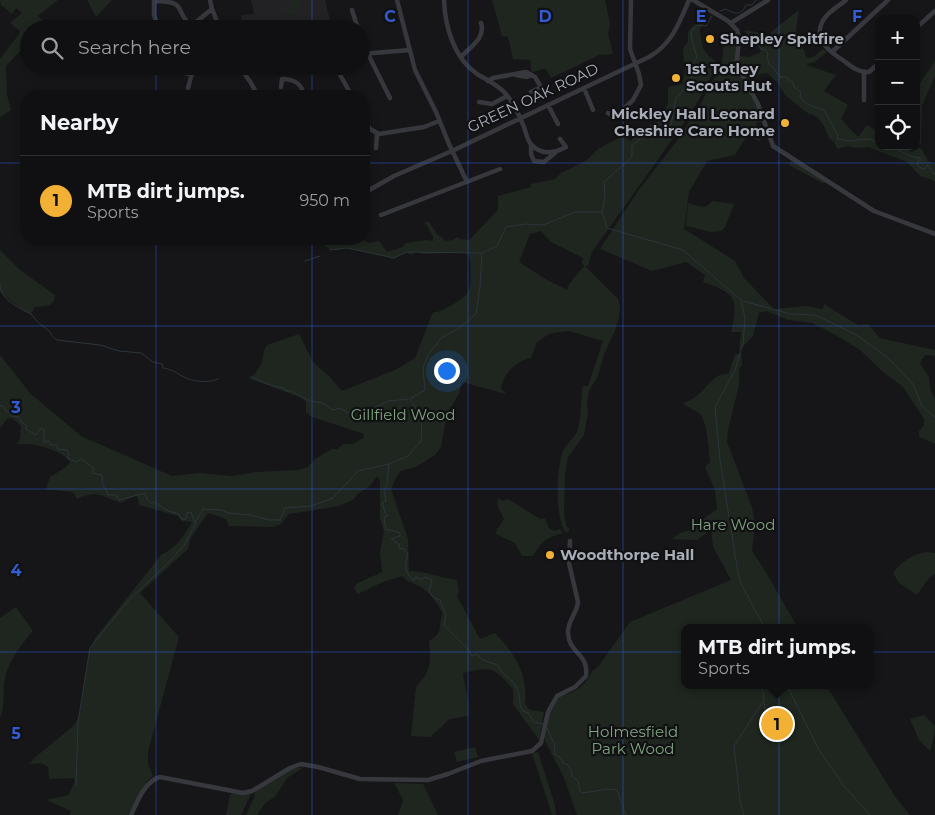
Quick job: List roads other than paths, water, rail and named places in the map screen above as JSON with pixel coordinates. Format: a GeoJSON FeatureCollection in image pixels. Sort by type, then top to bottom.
{"type":"FeatureCollection","features":[{"type":"Feature","properties":{"kind":"street"},"geometry":{"type":"LineString","coordinates":[[210,0],[216,20]]}},
{"type":"Feature","properties":{"kind":"street"},"geometry":{"type":"LineString","coordinates":[[397,0],[415,70],[467,182]]}},
{"type":"Feature","properties":{"kind":"street"},"geometry":{"type":"LineString","coordinates":[[444,0],[448,28],[454,45],[472,70],[508,96],[520,118],[534,161],[544,162],[566,147],[560,140]]}},
{"type":"Feature","properties":{"kind":"street"},"geometry":{"type":"LineString","coordinates":[[608,113],[616,117],[636,96],[641,83],[630,41],[631,0]]}},
{"type":"Feature","properties":{"kind":"street"},"geometry":{"type":"LineString","coordinates":[[691,0],[731,23],[737,30],[739,34],[738,68],[758,104],[773,146],[874,211],[935,234]]}},
{"type":"Feature","properties":{"kind":"street","name":"GREEN OAK ROAD"},"geometry":{"type":"LineString","coordinates":[[370,190],[394,176],[649,58],[666,45],[691,0]]}},
{"type":"Feature","properties":{"kind":"street"},"geometry":{"type":"LineString","coordinates":[[699,3],[705,0]]}},
{"type":"Feature","properties":{"kind":"street"},"geometry":{"type":"LineString","coordinates":[[731,23],[768,0]]}},
{"type":"Feature","properties":{"kind":"street"},"geometry":{"type":"LineString","coordinates":[[846,0],[825,17],[820,26],[819,34],[832,52],[859,71],[869,72],[875,67]]}},
{"type":"Feature","properties":{"kind":"street"},"geometry":{"type":"LineString","coordinates":[[832,52],[888,0]]}},
{"type":"Feature","properties":{"kind":"street"},"geometry":{"type":"LineString","coordinates":[[156,20],[154,1],[169,1],[177,5],[185,20]]}},
{"type":"Feature","properties":{"kind":"street"},"geometry":{"type":"LineString","coordinates":[[199,20],[212,10]]}},
{"type":"Feature","properties":{"kind":"street"},"geometry":{"type":"LineString","coordinates":[[352,10],[355,20]]}},
{"type":"Feature","properties":{"kind":"street"},"geometry":{"type":"LineString","coordinates":[[920,25],[935,12]]}},
{"type":"Feature","properties":{"kind":"street"},"geometry":{"type":"LineString","coordinates":[[461,57],[475,44],[482,34],[481,23]]}},
{"type":"Feature","properties":{"kind":"street"},"geometry":{"type":"LineString","coordinates":[[370,53],[410,50]]}},
{"type":"Feature","properties":{"kind":"street"},"geometry":{"type":"LineString","coordinates":[[370,58],[390,98]]}},
{"type":"Feature","properties":{"kind":"street"},"geometry":{"type":"LineString","coordinates":[[488,81],[496,77],[516,75],[524,71],[532,76],[541,87],[531,92]]}},
{"type":"Feature","properties":{"kind":"street"},"geometry":{"type":"LineString","coordinates":[[864,73],[864,100]]}},
{"type":"Feature","properties":{"kind":"street"},"geometry":{"type":"LineString","coordinates":[[188,88],[192,75]]}},
{"type":"Feature","properties":{"kind":"street"},"geometry":{"type":"LineString","coordinates":[[246,75],[255,90]]}},
{"type":"Feature","properties":{"kind":"street"},"geometry":{"type":"LineString","coordinates":[[340,75],[349,90]]}},
{"type":"Feature","properties":{"kind":"street"},"geometry":{"type":"LineString","coordinates":[[281,87],[282,79],[290,79],[296,81],[303,90]]}},
{"type":"Feature","properties":{"kind":"street"},"geometry":{"type":"LineString","coordinates":[[584,88],[594,110]]}},
{"type":"Feature","properties":{"kind":"street"},"geometry":{"type":"LineString","coordinates":[[479,102],[492,104],[508,96]]}},
{"type":"Feature","properties":{"kind":"street"},"geometry":{"type":"LineString","coordinates":[[548,105],[558,124]]}},
{"type":"Feature","properties":{"kind":"street"},"geometry":{"type":"LineString","coordinates":[[370,130],[377,134],[424,127],[440,121]]}},
{"type":"Feature","properties":{"kind":"street"},"geometry":{"type":"LineString","coordinates":[[376,148],[377,134]]}},
{"type":"Feature","properties":{"kind":"street"},"geometry":{"type":"LineString","coordinates":[[530,144],[543,151],[555,153]]}},
{"type":"Feature","properties":{"kind":"street"},"geometry":{"type":"LineString","coordinates":[[381,215],[500,169]]}},
{"type":"Feature","properties":{"kind":"street"},"geometry":{"type":"LineString","coordinates":[[132,815],[149,783],[160,777],[243,793],[252,791],[290,768],[301,764],[360,778],[428,780],[481,761],[532,751],[541,743],[548,712],[557,696],[575,687],[586,676],[586,664],[574,650],[568,635],[571,618],[578,607],[569,563],[570,541]]}},
{"type":"Feature","properties":{"kind":"waterway"},"geometry":{"type":"LineString","coordinates":[[720,11],[726,9],[737,13],[742,11],[746,5],[752,5],[756,0]]}},
{"type":"Feature","properties":{"kind":"waterway"},"geometry":{"type":"LineString","coordinates":[[0,406],[3,406],[11,416],[19,417],[21,422],[26,425],[26,429],[36,435],[40,429],[44,429],[44,442],[49,441],[51,445],[57,445],[58,449],[67,450],[69,454],[67,458],[76,462],[81,459],[94,468],[92,473],[102,475],[103,486],[108,495],[116,495],[119,500],[145,493],[151,503],[154,502],[168,511],[179,514],[181,519],[186,519],[187,513],[191,512],[195,523],[203,509],[222,510],[228,513],[280,520],[285,508],[311,506],[333,498],[358,471],[389,464],[408,456],[421,441],[422,418],[410,399],[425,390],[423,368],[428,355],[441,338],[458,329],[476,314],[482,253],[497,246],[506,227],[526,224],[543,225],[575,212],[602,212],[605,198],[604,182],[632,157],[632,146],[641,138],[671,125],[676,98],[692,81],[690,66],[697,58],[691,35],[692,30],[698,25],[706,26],[712,16]]}},
{"type":"Feature","properties":{"kind":"waterway"},"geometry":{"type":"LineString","coordinates":[[748,34],[757,41],[762,50],[764,49],[768,53],[767,58],[770,66],[773,67],[780,77],[787,77],[789,81],[793,82],[794,87],[801,92],[800,97],[802,100],[824,110],[838,135],[837,139],[850,141],[869,139],[875,142]]}},
{"type":"Feature","properties":{"kind":"waterway"},"geometry":{"type":"LineString","coordinates":[[898,150],[913,157],[921,158],[917,163],[919,167],[924,169],[928,165],[935,175]]}},
{"type":"Feature","properties":{"kind":"waterway"},"geometry":{"type":"LineString","coordinates":[[602,212],[607,228],[683,250],[741,300],[745,318],[743,344],[735,370],[715,407],[720,460],[738,573],[741,584],[763,624]]}},
{"type":"Feature","properties":{"kind":"waterway"},"geometry":{"type":"LineString","coordinates":[[330,250],[347,248],[394,258],[407,252],[481,253]]}},
{"type":"Feature","properties":{"kind":"waterway"},"geometry":{"type":"LineString","coordinates":[[305,261],[320,256]]}},
{"type":"Feature","properties":{"kind":"waterway"},"geometry":{"type":"LineString","coordinates":[[0,285],[1,291],[8,300],[31,314],[57,340],[100,345],[119,351],[141,353],[153,362],[162,364],[163,368],[186,378],[198,381],[218,379]]}},
{"type":"Feature","properties":{"kind":"waterway"},"geometry":{"type":"LineString","coordinates":[[743,301],[790,314],[815,315],[855,334],[887,357],[913,384],[922,406],[935,417]]}},
{"type":"Feature","properties":{"kind":"waterway"},"geometry":{"type":"LineString","coordinates":[[252,377],[291,391],[310,401],[322,403],[333,410],[340,408],[349,413],[355,409],[367,411],[389,401],[408,399]]}},
{"type":"Feature","properties":{"kind":"waterway"},"geometry":{"type":"LineString","coordinates":[[389,464],[387,484],[384,490],[386,501],[382,503],[388,516],[384,517],[386,530],[400,533],[400,536],[391,539],[399,544],[399,548],[404,549],[408,554],[406,562],[407,572],[414,581],[418,577],[420,580],[425,577],[432,580],[429,591],[434,598],[440,600],[446,615],[444,625],[467,648],[472,656],[477,654],[482,660],[498,665],[516,687],[523,711],[528,713],[534,722],[543,724]]}},
{"type":"Feature","properties":{"kind":"waterway"},"geometry":{"type":"LineString","coordinates":[[76,786],[78,722],[90,648],[128,601],[185,544],[196,523]]}},
{"type":"Feature","properties":{"kind":"waterway"},"geometry":{"type":"LineString","coordinates":[[744,815],[740,801],[734,746],[764,700],[763,689]]}},
{"type":"Feature","properties":{"kind":"waterway"},"geometry":{"type":"LineString","coordinates":[[789,689],[819,750],[844,786],[870,815]]}},
{"type":"Feature","properties":{"kind":"waterway"},"geometry":{"type":"LineString","coordinates":[[764,702],[770,741]]}},
{"type":"Feature","properties":{"kind":"waterway"},"geometry":{"type":"LineString","coordinates":[[547,728],[555,746],[554,754],[561,758],[563,763],[568,765],[572,776],[578,781],[580,791],[583,793],[608,789],[617,790],[626,815]]}},
{"type":"Feature","properties":{"kind":"place","name":"Shepley Spitfire"},"geometry":{"type":"Point","coordinates":[710,39]}},
{"type":"Feature","properties":{"kind":"place","name":"1st Totley Scouts Hut"},"geometry":{"type":"Point","coordinates":[676,78]}},
{"type":"Feature","properties":{"kind":"place","name":"Mickley Hall Leonard Cheshire Care Home"},"geometry":{"type":"Point","coordinates":[785,123]}},
{"type":"Feature","properties":{"kind":"place","name":"Woodthorpe Hall"},"geometry":{"type":"Point","coordinates":[550,555]}},
{"type":"Feature","properties":{"kind":"place","name":"MTB dirt jumps."},"geometry":{"type":"Point","coordinates":[777,724]}},
{"type":"Feature","properties":{"kind":"park label","name":"Gillfield Wood"},"geometry":{"type":"Point","coordinates":[403,415]}},
{"type":"Feature","properties":{"kind":"park label","name":"Hare Wood"},"geometry":{"type":"Point","coordinates":[733,525]}},
{"type":"Feature","properties":{"kind":"park label","name":"Holmesfield Park Wood"},"geometry":{"type":"Point","coordinates":[633,740]}}]}
